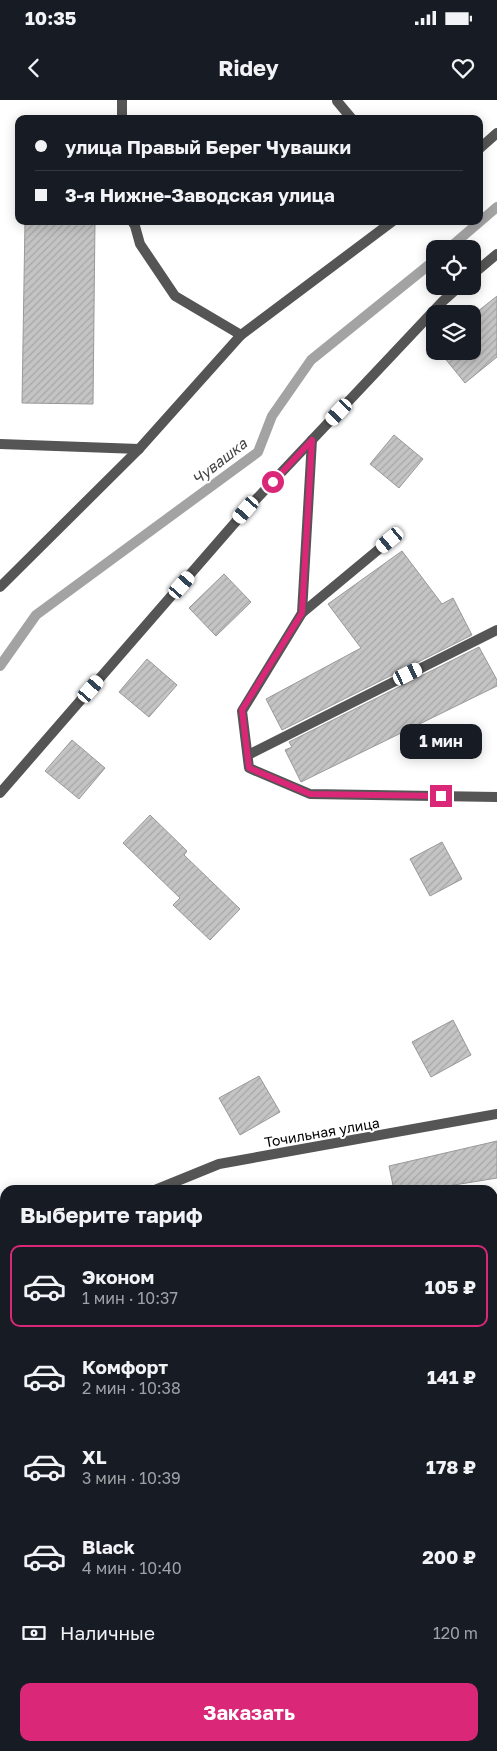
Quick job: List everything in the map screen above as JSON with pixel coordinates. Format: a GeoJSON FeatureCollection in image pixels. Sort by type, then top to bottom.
{"type":"FeatureCollection","features":[{"type":"Feature","properties":{"kind":"street"},"geometry":{"type":"LineString","coordinates":[[122,100],[122,115]]}},
{"type":"Feature","properties":{"kind":"street"},"geometry":{"type":"LineString","coordinates":[[337,100],[349,115]]}},
{"type":"Feature","properties":{"kind":"street"},"geometry":{"type":"LineString","coordinates":[[483,146],[497,134]]}},
{"type":"Feature","properties":{"kind":"street"},"geometry":{"type":"LineString","coordinates":[[134,225],[140,244],[175,296],[241,335]]}},
{"type":"Feature","properties":{"kind":"street"},"geometry":{"type":"LineString","coordinates":[[0,587],[139,449],[241,335],[388,225]]}},
{"type":"Feature","properties":{"kind":"street"},"geometry":{"type":"LineString","coordinates":[[481,267],[497,254]]}},
{"type":"Feature","properties":{"kind":"street"},"geometry":{"type":"LineString","coordinates":[[0,794],[246,510],[450,295]]}},
{"type":"Feature","properties":{"kind":"street"},"geometry":{"type":"LineString","coordinates":[[302,613],[312,440]]}},
{"type":"Feature","properties":{"kind":"street"},"geometry":{"type":"LineString","coordinates":[[0,444],[139,449]]}},
{"type":"Feature","properties":{"kind":"street"},"geometry":{"type":"LineString","coordinates":[[390,540],[302,613],[242,710],[249,768],[310,794],[497,797]]}},
{"type":"Feature","properties":{"kind":"street"},"geometry":{"type":"LineString","coordinates":[[248,755],[497,630]]}},
{"type":"Feature","properties":{"kind":"street","name":"Точильная улица"},"geometry":{"type":"LineString","coordinates":[[167,1185],[219,1164],[497,1114]]}},
{"type":"Feature","properties":{"kind":"building"},"geometry":{"type":"Polygon","coordinates":[[[25,225],[95,225],[93,404],[22,403],[25,225]]]}},
{"type":"Feature","properties":{"kind":"building"},"geometry":{"type":"Polygon","coordinates":[[[497,296],[497,357],[465,383],[446,360],[481,360],[481,309],[497,296]]]}},
{"type":"Feature","properties":{"kind":"building"},"geometry":{"type":"Polygon","coordinates":[[[394,435],[423,459],[399,488],[370,464],[394,435]]]}},
{"type":"Feature","properties":{"kind":"building"},"geometry":{"type":"Polygon","coordinates":[[[402,551],[442,604],[453,598],[472,635],[282,730],[266,699],[361,648],[328,604],[402,551]]]}},
{"type":"Feature","properties":{"kind":"building"},"geometry":{"type":"Polygon","coordinates":[[[224,574],[251,602],[216,636],[189,608],[224,574]]]}},
{"type":"Feature","properties":{"kind":"building"},"geometry":{"type":"Polygon","coordinates":[[[479,647],[497,680],[497,686],[301,782],[285,750],[292,747],[289,742],[479,647]]]}},
{"type":"Feature","properties":{"kind":"building"},"geometry":{"type":"Polygon","coordinates":[[[147,659],[177,685],[149,717],[119,692],[147,659]]]}},
{"type":"Feature","properties":{"kind":"building"},"geometry":{"type":"Polygon","coordinates":[[[72,740],[105,768],[79,799],[45,771],[72,740]]]}},
{"type":"Feature","properties":{"kind":"building"},"geometry":{"type":"Polygon","coordinates":[[[150,815],[187,851],[184,855],[240,909],[210,940],[173,905],[180,898],[123,843],[150,815]]]}},
{"type":"Feature","properties":{"kind":"building"},"geometry":{"type":"Polygon","coordinates":[[[442,842],[462,879],[430,896],[410,859],[442,842]]]}},
{"type":"Feature","properties":{"kind":"building"},"geometry":{"type":"Polygon","coordinates":[[[453,1020],[471,1055],[431,1077],[412,1042],[453,1020]]]}},
{"type":"Feature","properties":{"kind":"building"},"geometry":{"type":"Polygon","coordinates":[[[259,1076],[280,1112],[240,1135],[219,1098],[259,1076]]]}},
{"type":"Feature","properties":{"kind":"building"},"geometry":{"type":"Polygon","coordinates":[[[497,1141],[497,1178],[454,1185],[393,1185],[389,1166],[497,1141]]]}},
{"type":"Feature","properties":{"kind":"waterway","name":"Чувашка"},"geometry":{"type":"LineString","coordinates":[[483,219],[497,207]]}},
{"type":"Feature","properties":{"kind":"waterway","name":"Чувашка"},"geometry":{"type":"LineString","coordinates":[[458,240],[476,225]]}},
{"type":"Feature","properties":{"kind":"waterway","name":"Чувашка"},"geometry":{"type":"LineString","coordinates":[[0,666],[36,615],[258,452],[272,416],[311,360],[426,267]]}},
{"type":"Feature","properties":{"kind":"route"},"geometry":{"type":"LineString","coordinates":[[273,482],[312,440],[302,613],[242,710],[249,768],[310,794],[441,796]]}}]}
